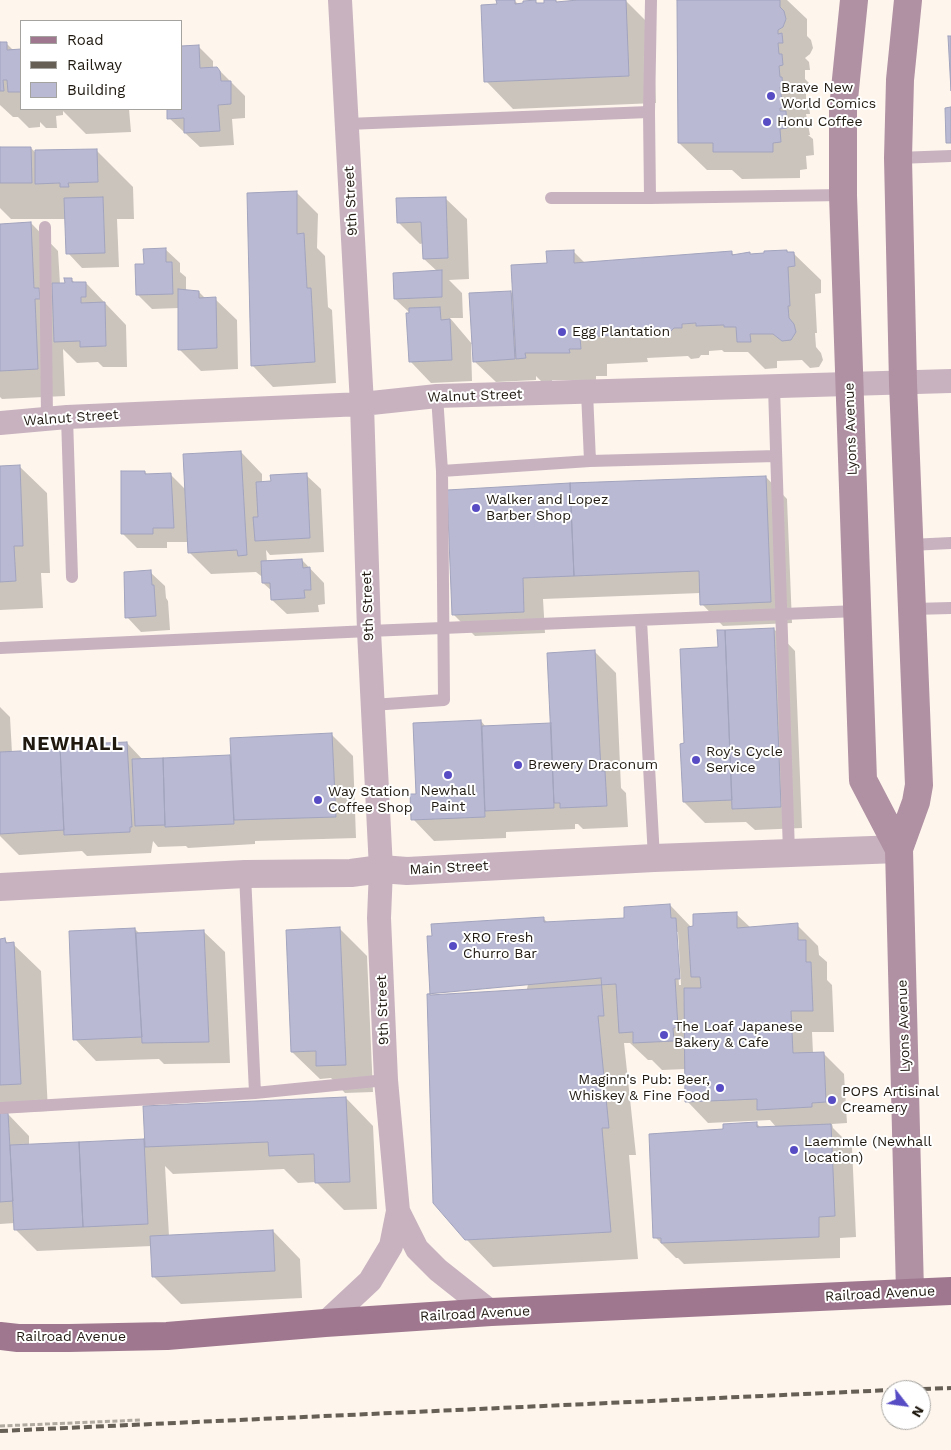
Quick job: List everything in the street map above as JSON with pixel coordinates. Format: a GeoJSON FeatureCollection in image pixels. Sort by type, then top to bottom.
{"type":"FeatureCollection","features":[{"type":"Feature","properties":{"kind":"main road","name":"Lyons Avenue"},"geometry":{"type":"LineString","coordinates":[[854,0],[842,109],[843,195],[863,780],[899,850]]}},
{"type":"Feature","properties":{"kind":"main road","name":"Lyons Avenue"},"geometry":{"type":"LineString","coordinates":[[908,0],[900,80],[898,158],[903,383],[919,786],[916,802],[899,850],[910,1292]]}},
{"type":"Feature","properties":{"kind":"main road","name":"Railroad Avenue"},"geometry":{"type":"LineString","coordinates":[[0,1336],[61,1338],[167,1336],[491,1312],[951,1291]]}},
{"type":"Feature","properties":{"kind":"street","name":"9th Street"},"geometry":{"type":"LineString","coordinates":[[325,1323],[370,1281],[391,1246],[398,1211],[386,1080],[379,918],[381,869],[372,705],[362,404],[340,0]]}},
{"type":"Feature","properties":{"kind":"street","name":"Walnut Street"},"geometry":{"type":"LineString","coordinates":[[0,422],[362,404],[437,396],[774,388],[951,381]]}},
{"type":"Feature","properties":{"kind":"street","name":"Main Street"},"geometry":{"type":"LineString","coordinates":[[0,887],[245,874],[351,873],[381,869],[407,871],[654,858],[899,850]]}},
{"type":"Feature","properties":{"kind":"street","name":"9th Street"},"geometry":{"type":"LineString","coordinates":[[398,1211],[417,1249],[438,1270],[491,1312]]}},
{"type":"Feature","properties":{"kind":"lane"},"geometry":{"type":"LineString","coordinates":[[650,198],[651,0]]}},
{"type":"Feature","properties":{"kind":"lane"},"geometry":{"type":"LineString","coordinates":[[347,124],[649,112]]}},
{"type":"Feature","properties":{"kind":"lane"},"geometry":{"type":"LineString","coordinates":[[898,158],[951,156]]}},
{"type":"Feature","properties":{"kind":"lane"},"geometry":{"type":"LineString","coordinates":[[551,198],[843,195]]}},
{"type":"Feature","properties":{"kind":"lane"},"geometry":{"type":"LineString","coordinates":[[45,227],[57,418],[72,577]]}},
{"type":"Feature","properties":{"kind":"lane"},"geometry":{"type":"LineString","coordinates":[[774,388],[789,854]]}},
{"type":"Feature","properties":{"kind":"lane"},"geometry":{"type":"LineString","coordinates":[[587,392],[590,461]]}},
{"type":"Feature","properties":{"kind":"lane"},"geometry":{"type":"LineString","coordinates":[[372,705],[444,700],[442,471],[437,396]]}},
{"type":"Feature","properties":{"kind":"lane"},"geometry":{"type":"LineString","coordinates":[[442,471],[590,461],[776,456]]}},
{"type":"Feature","properties":{"kind":"lane"},"geometry":{"type":"LineString","coordinates":[[910,545],[951,543]]}},
{"type":"Feature","properties":{"kind":"lane"},"geometry":{"type":"LineString","coordinates":[[912,609],[951,608]]}},
{"type":"Feature","properties":{"kind":"lane"},"geometry":{"type":"LineString","coordinates":[[0,648],[857,611]]}},
{"type":"Feature","properties":{"kind":"lane"},"geometry":{"type":"LineString","coordinates":[[641,620],[654,858]]}},
{"type":"Feature","properties":{"kind":"lane"},"geometry":{"type":"LineString","coordinates":[[245,874],[254,1093]]}},
{"type":"Feature","properties":{"kind":"lane"},"geometry":{"type":"LineString","coordinates":[[0,1108],[254,1093],[386,1080]]}},
{"type":"Feature","properties":{"kind":"path"},"geometry":{"type":"LineString","coordinates":[[0,1426],[141,1420]]}},
{"type":"Feature","properties":{"kind":"building"},"geometry":{"type":"Polygon","coordinates":[[[496,0],[515,0],[515,4],[536,0],[536,3],[544,3],[544,0],[556,0],[556,2],[626,0],[629,76],[484,82],[481,5],[497,4],[496,0]]]}},
{"type":"Feature","properties":{"kind":"building"},"geometry":{"type":"Polygon","coordinates":[[[677,0],[780,0],[780,7],[784,11],[786,19],[783,27],[778,30],[778,34],[782,33],[783,43],[778,43],[783,65],[779,66],[783,87],[780,87],[783,108],[780,108],[780,111],[786,111],[787,128],[780,129],[781,142],[773,143],[773,152],[713,152],[713,143],[678,143],[677,0]]]}},
{"type":"Feature","properties":{"kind":"building"},"geometry":{"type":"Polygon","coordinates":[[[948,36],[951,36],[951,91],[948,36]]]}},
{"type":"Feature","properties":{"kind":"building"},"geometry":{"type":"Polygon","coordinates":[[[0,42],[7,42],[7,50],[20,49],[20,92],[8,92],[7,80],[3,80],[4,91],[0,91],[0,42]]]}},
{"type":"Feature","properties":{"kind":"building"},"geometry":{"type":"Polygon","coordinates":[[[199,45],[200,68],[217,67],[220,71],[221,81],[231,81],[231,104],[218,105],[220,131],[184,133],[184,118],[167,119],[167,110],[182,110],[182,46],[199,45]]]}},
{"type":"Feature","properties":{"kind":"building"},"geometry":{"type":"Polygon","coordinates":[[[951,107],[951,143],[946,143],[945,108],[951,107]]]}},
{"type":"Feature","properties":{"kind":"building"},"geometry":{"type":"Polygon","coordinates":[[[0,147],[31,147],[32,183],[0,183],[0,147]]]}},
{"type":"Feature","properties":{"kind":"building"},"geometry":{"type":"Polygon","coordinates":[[[97,149],[98,182],[68,183],[69,187],[60,187],[60,183],[35,184],[35,150],[97,149]]]}},
{"type":"Feature","properties":{"kind":"building"},"geometry":{"type":"Polygon","coordinates":[[[297,191],[297,234],[304,233],[307,288],[311,288],[315,362],[251,366],[247,193],[297,191]]]}},
{"type":"Feature","properties":{"kind":"building"},"geometry":{"type":"Polygon","coordinates":[[[103,197],[105,253],[66,254],[64,198],[103,197]]]}},
{"type":"Feature","properties":{"kind":"building"},"geometry":{"type":"Polygon","coordinates":[[[446,197],[448,258],[423,259],[421,222],[397,223],[396,198],[446,197]]]}},
{"type":"Feature","properties":{"kind":"building"},"geometry":{"type":"Polygon","coordinates":[[[31,222],[34,288],[39,288],[40,299],[35,299],[38,369],[0,371],[0,224],[31,222]]]}},
{"type":"Feature","properties":{"kind":"building"},"geometry":{"type":"Polygon","coordinates":[[[166,248],[166,262],[172,262],[173,294],[136,295],[135,264],[144,264],[143,249],[166,248]]]}},
{"type":"Feature","properties":{"kind":"building"},"geometry":{"type":"Polygon","coordinates":[[[574,250],[574,263],[732,251],[732,255],[750,252],[750,254],[764,253],[764,251],[787,250],[787,252],[794,252],[795,266],[788,267],[790,306],[788,306],[789,318],[794,324],[796,332],[791,340],[782,341],[773,334],[750,334],[751,342],[737,342],[736,327],[724,327],[724,325],[696,326],[696,323],[682,324],[682,328],[674,328],[671,331],[662,332],[660,329],[621,331],[621,335],[580,337],[581,349],[569,349],[570,353],[525,353],[526,358],[516,359],[511,265],[547,263],[546,251],[574,250]]]}},
{"type":"Feature","properties":{"kind":"building"},"geometry":{"type":"Polygon","coordinates":[[[442,270],[442,297],[394,299],[393,273],[442,270]]]}},
{"type":"Feature","properties":{"kind":"building"},"geometry":{"type":"Polygon","coordinates":[[[64,278],[72,278],[72,282],[86,282],[86,297],[81,297],[81,303],[105,302],[106,346],[80,347],[80,341],[54,342],[52,283],[65,283],[64,278]]]}},
{"type":"Feature","properties":{"kind":"building"},"geometry":{"type":"Polygon","coordinates":[[[178,289],[199,291],[199,298],[216,297],[217,348],[178,350],[178,289]]]}},
{"type":"Feature","properties":{"kind":"building"},"geometry":{"type":"Polygon","coordinates":[[[511,291],[515,359],[473,362],[469,293],[511,291]]]}},
{"type":"Feature","properties":{"kind":"building"},"geometry":{"type":"Polygon","coordinates":[[[440,307],[441,320],[450,319],[452,360],[409,362],[406,313],[409,313],[409,308],[440,307]]]}},
{"type":"Feature","properties":{"kind":"building"},"geometry":{"type":"Polygon","coordinates":[[[241,451],[247,555],[238,556],[237,550],[188,553],[183,454],[241,451]]]}},
{"type":"Feature","properties":{"kind":"building"},"geometry":{"type":"Polygon","coordinates":[[[20,465],[23,546],[14,546],[16,581],[0,582],[0,466],[20,465]]]}},
{"type":"Feature","properties":{"kind":"building"},"geometry":{"type":"Polygon","coordinates":[[[121,471],[145,471],[145,474],[171,473],[174,528],[153,528],[153,534],[121,534],[121,471]]]}},
{"type":"Feature","properties":{"kind":"building"},"geometry":{"type":"Polygon","coordinates":[[[307,473],[310,538],[255,541],[253,517],[258,517],[256,482],[271,481],[270,475],[307,473]]]}},
{"type":"Feature","properties":{"kind":"building"},"geometry":{"type":"Polygon","coordinates":[[[766,476],[771,602],[700,605],[699,571],[574,576],[570,483],[766,476]]]}},
{"type":"Feature","properties":{"kind":"building"},"geometry":{"type":"Polygon","coordinates":[[[570,483],[574,576],[523,578],[524,612],[452,615],[447,490],[570,483]]]}},
{"type":"Feature","properties":{"kind":"building"},"geometry":{"type":"Polygon","coordinates":[[[302,559],[303,568],[310,567],[311,590],[304,590],[305,598],[271,600],[270,583],[262,583],[261,561],[302,559]]]}},
{"type":"Feature","properties":{"kind":"building"},"geometry":{"type":"Polygon","coordinates":[[[151,570],[156,616],[125,618],[124,572],[151,570]]]}},
{"type":"Feature","properties":{"kind":"building"},"geometry":{"type":"Polygon","coordinates":[[[774,628],[781,807],[732,809],[725,630],[774,628]]]}},
{"type":"Feature","properties":{"kind":"building"},"geometry":{"type":"Polygon","coordinates":[[[717,630],[725,630],[732,800],[683,802],[680,744],[684,743],[680,649],[718,647],[717,630]]]}},
{"type":"Feature","properties":{"kind":"building"},"geometry":{"type":"Polygon","coordinates":[[[595,650],[601,771],[605,771],[607,806],[560,808],[560,803],[554,803],[547,653],[595,650]]]}},
{"type":"Feature","properties":{"kind":"building"},"geometry":{"type":"Polygon","coordinates":[[[481,720],[485,817],[411,820],[410,794],[416,794],[413,723],[481,720]]]}},
{"type":"Feature","properties":{"kind":"building","name":"Brewery Draconum"},"geometry":{"type":"Polygon","coordinates":[[[551,723],[554,808],[485,811],[482,726],[551,723]]]}},
{"type":"Feature","properties":{"kind":"building"},"geometry":{"type":"Polygon","coordinates":[[[332,733],[336,817],[234,820],[230,738],[332,733]]]}},
{"type":"Feature","properties":{"kind":"building"},"geometry":{"type":"Polygon","coordinates":[[[127,742],[132,827],[130,827],[130,832],[64,835],[60,745],[127,742]]]}},
{"type":"Feature","properties":{"kind":"building"},"geometry":{"type":"Polygon","coordinates":[[[60,749],[64,830],[0,834],[0,752],[60,749]]]}},
{"type":"Feature","properties":{"kind":"building"},"geometry":{"type":"Polygon","coordinates":[[[230,755],[234,824],[165,827],[163,758],[230,755]]]}},
{"type":"Feature","properties":{"kind":"building"},"geometry":{"type":"Polygon","coordinates":[[[163,758],[165,825],[135,826],[132,759],[163,758]]]}},
{"type":"Feature","properties":{"kind":"building"},"geometry":{"type":"Polygon","coordinates":[[[670,904],[671,918],[676,918],[680,979],[675,979],[678,1027],[673,1028],[674,1041],[633,1043],[633,1032],[619,1033],[616,984],[430,995],[427,936],[432,936],[431,924],[544,917],[544,922],[624,918],[624,907],[670,904]]]}},
{"type":"Feature","properties":{"kind":"building"},"geometry":{"type":"Polygon","coordinates":[[[737,912],[737,928],[798,923],[798,940],[806,940],[806,962],[811,962],[813,1011],[791,1011],[793,1053],[824,1052],[826,1102],[812,1103],[812,1107],[757,1110],[757,1099],[685,1102],[684,988],[701,988],[700,977],[691,977],[688,927],[693,926],[693,914],[737,912]]]}},
{"type":"Feature","properties":{"kind":"building"},"geometry":{"type":"Polygon","coordinates":[[[340,927],[346,1065],[316,1066],[316,1051],[291,1052],[286,930],[340,927]]]}},
{"type":"Feature","properties":{"kind":"building"},"geometry":{"type":"Polygon","coordinates":[[[135,928],[142,1037],[73,1040],[69,931],[135,928]]]}},
{"type":"Feature","properties":{"kind":"building"},"geometry":{"type":"Polygon","coordinates":[[[204,930],[209,1042],[142,1043],[136,933],[204,930]]]}},
{"type":"Feature","properties":{"kind":"building"},"geometry":{"type":"Polygon","coordinates":[[[5,938],[6,943],[14,942],[21,1084],[0,1085],[0,939],[5,938]]]}},
{"type":"Feature","properties":{"kind":"building"},"geometry":{"type":"Polygon","coordinates":[[[601,978],[604,1016],[598,1016],[609,1128],[602,1128],[611,1232],[465,1240],[433,1203],[427,994],[601,978]]]}},
{"type":"Feature","properties":{"kind":"building"},"geometry":{"type":"Polygon","coordinates":[[[346,1097],[350,1182],[315,1183],[314,1154],[269,1156],[268,1142],[145,1147],[143,1106],[346,1097]]]}},
{"type":"Feature","properties":{"kind":"building"},"geometry":{"type":"Polygon","coordinates":[[[0,1113],[8,1113],[13,1201],[0,1202],[0,1113]]]}},
{"type":"Feature","properties":{"kind":"building"},"geometry":{"type":"Polygon","coordinates":[[[757,1122],[757,1127],[831,1124],[835,1216],[819,1217],[819,1237],[661,1243],[661,1238],[653,1238],[649,1134],[723,1129],[723,1124],[757,1122]]]}},
{"type":"Feature","properties":{"kind":"building"},"geometry":{"type":"Polygon","coordinates":[[[144,1139],[148,1224],[83,1227],[79,1142],[144,1139]]]}},
{"type":"Feature","properties":{"kind":"building"},"geometry":{"type":"Polygon","coordinates":[[[79,1142],[83,1227],[14,1230],[10,1145],[79,1142]]]}},
{"type":"Feature","properties":{"kind":"building"},"geometry":{"type":"Polygon","coordinates":[[[273,1230],[275,1271],[152,1277],[150,1236],[273,1230]]]}},
{"type":"Feature","properties":{"kind":"railway"},"geometry":{"type":"LineString","coordinates":[[931,1389],[951,1388]]}},
{"type":"Feature","properties":{"kind":"railway"},"geometry":{"type":"LineString","coordinates":[[0,1431],[881,1390]]}},
{"type":"Feature","properties":{"kind":"place","name":"Brave New World Comics"},"geometry":{"type":"Point","coordinates":[771,96]}},
{"type":"Feature","properties":{"kind":"place","name":"Honu Coffee"},"geometry":{"type":"Point","coordinates":[767,122]}},
{"type":"Feature","properties":{"kind":"place","name":"Egg Plantation"},"geometry":{"type":"Point","coordinates":[562,332]}},
{"type":"Feature","properties":{"kind":"place","name":"Walker and Lopez Barber Shop"},"geometry":{"type":"Point","coordinates":[476,508]}},
{"type":"Feature","properties":{"kind":"place","name":"Roy's Cycle Service"},"geometry":{"type":"Point","coordinates":[696,760]}},
{"type":"Feature","properties":{"kind":"place","name":"Brewery Draconum"},"geometry":{"type":"Point","coordinates":[518,765]}},
{"type":"Feature","properties":{"kind":"place","name":"Newhall Paint"},"geometry":{"type":"Point","coordinates":[448,775]}},
{"type":"Feature","properties":{"kind":"place","name":"Way Station Coffee Shop"},"geometry":{"type":"Point","coordinates":[318,800]}},
{"type":"Feature","properties":{"kind":"place","name":"XRO Fresh Churro Bar"},"geometry":{"type":"Point","coordinates":[453,946]}},
{"type":"Feature","properties":{"kind":"place","name":"The Loaf Japanese Bakery & Cafe"},"geometry":{"type":"Point","coordinates":[664,1035]}},
{"type":"Feature","properties":{"kind":"place","name":"Maginn's Pub: Beer, Whiskey & Fine Food"},"geometry":{"type":"Point","coordinates":[720,1088]}},
{"type":"Feature","properties":{"kind":"place","name":"POPS Artisinal Creamery"},"geometry":{"type":"Point","coordinates":[832,1100]}},
{"type":"Feature","properties":{"kind":"place","name":"Laemmle (Newhall location)"},"geometry":{"type":"Point","coordinates":[794,1150]}},
{"type":"Feature","properties":{"kind":"district","name":"NEWHALL"},"geometry":{"type":"Point","coordinates":[73,744]}}]}
